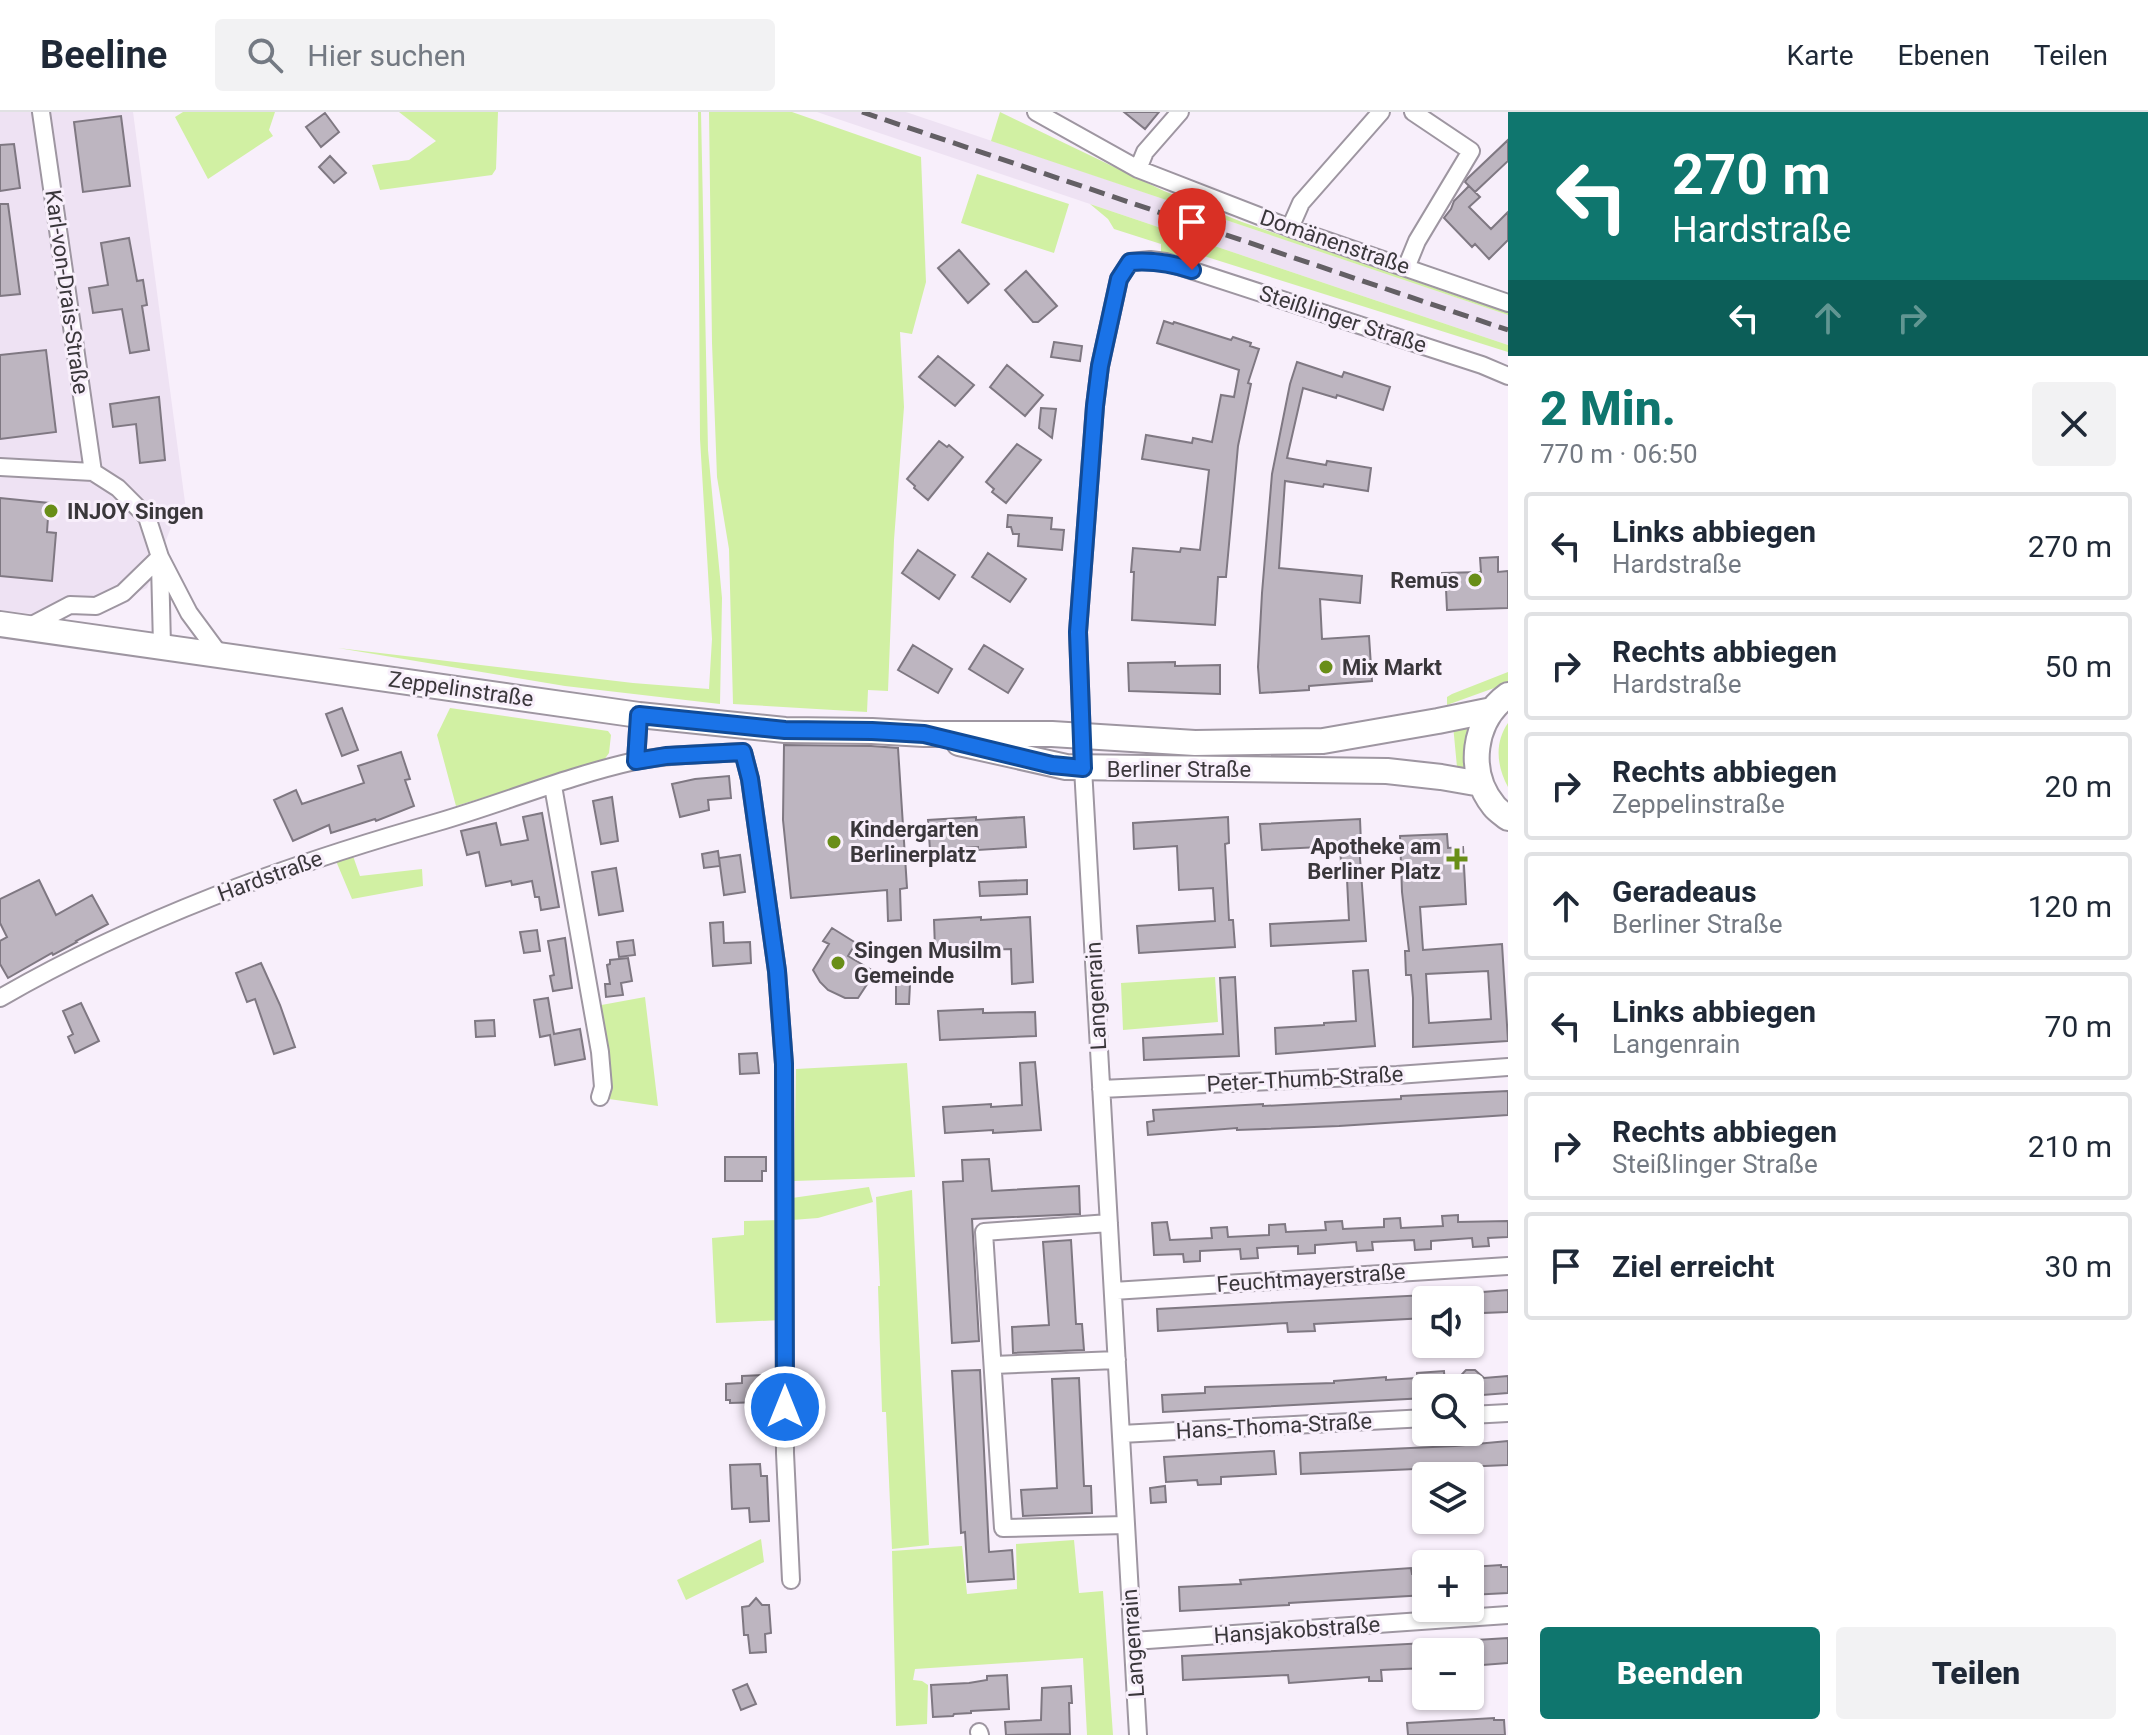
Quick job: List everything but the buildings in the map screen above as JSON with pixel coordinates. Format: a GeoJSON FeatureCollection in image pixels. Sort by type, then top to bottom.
{"type":"FeatureCollection","features":[{"type":"Feature","properties":{"kind":"street","name":"Karl-von-Drais-Straße"},"geometry":{"type":"LineString","coordinates":[[41,112],[93,472]]}},
{"type":"Feature","properties":{"kind":"street","name":"Domänenstraße"},"geometry":{"type":"LineString","coordinates":[[1036,112],[1138,169],[1290,228],[1508,303]]}},
{"type":"Feature","properties":{"kind":"street"},"geometry":{"type":"LineString","coordinates":[[1138,169],[1145,152],[1180,112]]}},
{"type":"Feature","properties":{"kind":"street"},"geometry":{"type":"LineString","coordinates":[[1290,228],[1301,203],[1381,112]]}},
{"type":"Feature","properties":{"kind":"street"},"geometry":{"type":"LineString","coordinates":[[1406,268],[1417,241],[1471,151],[1413,112]]}},
{"type":"Feature","properties":{"kind":"street","name":"Steißlinger Straße"},"geometry":{"type":"LineString","coordinates":[[1130,262],[1166,262],[1468,360],[1508,376]]}},
{"type":"Feature","properties":{"kind":"street","name":"Langenrain"},"geometry":{"type":"LineString","coordinates":[[1130,262],[1119,279],[1100,366],[1078,632],[1081,736],[1138,1735]]}},
{"type":"Feature","properties":{"kind":"street"},"geometry":{"type":"LineString","coordinates":[[0,467],[93,472],[118,488],[147,517],[160,557],[189,613],[220,655]]}},
{"type":"Feature","properties":{"kind":"street"},"geometry":{"type":"LineString","coordinates":[[26,627],[70,605],[96,606],[123,593],[160,557]]}},
{"type":"Feature","properties":{"kind":"street"},"geometry":{"type":"LineString","coordinates":[[160,557],[162,646]]}},
{"type":"Feature","properties":{"kind":"street","name":"Zeppelinstraße"},"geometry":{"type":"LineString","coordinates":[[0,624],[639,715],[785,730],[924,734]]}},
{"type":"Feature","properties":{"kind":"street"},"geometry":{"type":"LineString","coordinates":[[1500,702],[1482,726],[1476,745],[1476,765],[1481,784],[1494,806],[1508,818]]}},
{"type":"Feature","properties":{"kind":"street","name":"Berliner Straße"},"geometry":{"type":"LineString","coordinates":[[924,734],[1040,734],[1195,743],[1323,741],[1438,721],[1500,702]]}},
{"type":"Feature","properties":{"kind":"street"},"geometry":{"type":"LineString","coordinates":[[636,761],[639,715]]}},
{"type":"Feature","properties":{"kind":"street","name":"Berliner Straße"},"geometry":{"type":"LineString","coordinates":[[924,734],[1052,765],[1083,768],[1387,771],[1481,784]]}},
{"type":"Feature","properties":{"kind":"street","name":"Hardstraße"},"geometry":{"type":"LineString","coordinates":[[0,998],[123,933],[242,885],[350,848],[636,761],[666,756],[743,752],[750,779],[777,971],[784,1064],[785,1453],[791,1580]]}},
{"type":"Feature","properties":{"kind":"street"},"geometry":{"type":"LineString","coordinates":[[553,786],[600,1052],[603,1087],[600,1097]]}},
{"type":"Feature","properties":{"kind":"street","name":"Peter-Thumb-Straße"},"geometry":{"type":"LineString","coordinates":[[1101,1089],[1508,1067]]}},
{"type":"Feature","properties":{"kind":"street"},"geometry":{"type":"LineString","coordinates":[[1109,1223],[984,1232],[1003,1528],[1125,1525]]}},
{"type":"Feature","properties":{"kind":"street","name":"Feuchtmayerstraße"},"geometry":{"type":"LineString","coordinates":[[1113,1291],[1508,1266]]}},
{"type":"Feature","properties":{"kind":"street"},"geometry":{"type":"LineString","coordinates":[[993,1365],[1117,1360]]}},
{"type":"Feature","properties":{"kind":"street"},"geometry":{"type":"LineString","coordinates":[[1484,1414],[1508,1413]]}},
{"type":"Feature","properties":{"kind":"street","name":"Hans-Thoma-Straße"},"geometry":{"type":"LineString","coordinates":[[1121,1434],[1412,1419]]}},
{"type":"Feature","properties":{"kind":"street","name":"Hansjakobstraße"},"geometry":{"type":"LineString","coordinates":[[1133,1641],[1508,1615]]}},
{"type":"Feature","properties":{"kind":"shaded area"},"geometry":{"type":"Polygon","coordinates":[[[0,112],[133,112],[186,510],[172,525],[147,588],[99,606],[32,614],[0,610],[0,112]]]}},
{"type":"Feature","properties":{"kind":"shaded area"},"geometry":{"type":"Polygon","coordinates":[[[817,112],[906,112],[1508,315],[1508,345],[817,112]]]}},
{"type":"Feature","properties":{"kind":"green space"},"geometry":{"type":"Polygon","coordinates":[[[183,112],[275,112],[269,130],[273,136],[208,179],[175,117],[183,112]]]}},
{"type":"Feature","properties":{"kind":"green space"},"geometry":{"type":"Polygon","coordinates":[[[399,112],[498,112],[496,169],[492,175],[380,190],[372,165],[409,160],[436,141],[399,112]]]}},
{"type":"Feature","properties":{"kind":"green space"},"geometry":{"type":"Polygon","coordinates":[[[698,112],[701,112],[708,450],[722,598],[720,704],[565,686],[338,648],[709,689],[712,639],[700,439],[698,112]]]}},
{"type":"Feature","properties":{"kind":"green space"},"geometry":{"type":"Polygon","coordinates":[[[709,112],[792,112],[921,157],[926,282],[912,334],[900,332],[904,407],[894,540],[888,691],[868,690],[867,712],[733,704],[729,549],[717,477],[709,112]]]}},
{"type":"Feature","properties":{"kind":"green space"},"geometry":{"type":"Polygon","coordinates":[[[1000,112],[1164,191],[1242,222],[1508,315],[991,141],[1000,112]]]}},
{"type":"Feature","properties":{"kind":"green space"},"geometry":{"type":"Polygon","coordinates":[[[977,174],[1069,204],[1054,253],[961,223],[977,174]]]}},
{"type":"Feature","properties":{"kind":"green space"},"geometry":{"type":"Polygon","coordinates":[[[1090,204],[1508,345],[1508,352],[1188,251],[1179,259],[1161,253],[1161,244],[1114,229],[1108,219],[1090,204]]]}},
{"type":"Feature","properties":{"kind":"green space"},"geometry":{"type":"Polygon","coordinates":[[[1508,672],[1508,683],[1447,705],[1447,697],[1452,694],[1508,672]]]}},
{"type":"Feature","properties":{"kind":"green space"},"geometry":{"type":"Polygon","coordinates":[[[450,708],[608,731],[611,735],[609,753],[604,760],[456,806],[437,735],[450,708]]]}},
{"type":"Feature","properties":{"kind":"green space"},"geometry":{"type":"Polygon","coordinates":[[[1478,719],[1470,774],[1457,767],[1453,725],[1478,719]]]}},
{"type":"Feature","properties":{"kind":"green space"},"geometry":{"type":"Polygon","coordinates":[[[1508,723],[1508,787],[1501,771],[1499,747],[1508,723]]]}},
{"type":"Feature","properties":{"kind":"green space"},"geometry":{"type":"Polygon","coordinates":[[[353,856],[360,876],[422,869],[423,886],[352,899],[336,861],[353,856]]]}},
{"type":"Feature","properties":{"kind":"green space"},"geometry":{"type":"Polygon","coordinates":[[[1215,977],[1218,1022],[1123,1030],[1121,983],[1215,977]]]}},
{"type":"Feature","properties":{"kind":"green space"},"geometry":{"type":"Polygon","coordinates":[[[645,997],[658,1106],[609,1099],[596,1006],[645,997]]]}},
{"type":"Feature","properties":{"kind":"green space"},"geometry":{"type":"Polygon","coordinates":[[[907,1063],[915,1177],[794,1181],[796,1069],[907,1063]]]}},
{"type":"Feature","properties":{"kind":"green space"},"geometry":{"type":"Polygon","coordinates":[[[869,1187],[873,1202],[818,1218],[792,1220],[792,1198],[869,1187]]]}},
{"type":"Feature","properties":{"kind":"green space"},"geometry":{"type":"Polygon","coordinates":[[[912,1190],[929,1545],[892,1549],[886,1412],[882,1412],[876,1197],[912,1190]]]}},
{"type":"Feature","properties":{"kind":"green space"},"geometry":{"type":"Polygon","coordinates":[[[780,1220],[781,1320],[716,1323],[712,1238],[744,1235],[744,1221],[780,1220]]]}},
{"type":"Feature","properties":{"kind":"green space"},"geometry":{"type":"Polygon","coordinates":[[[761,1539],[764,1562],[686,1600],[677,1580],[761,1539]]]}},
{"type":"Feature","properties":{"kind":"green space"},"geometry":{"type":"Polygon","coordinates":[[[1074,1540],[1079,1593],[1103,1591],[1113,1735],[1087,1735],[1083,1658],[915,1669],[913,1680],[928,1685],[927,1724],[896,1726],[892,1551],[962,1546],[967,1594],[1017,1589],[1016,1544],[1074,1540]]]}},
{"type":"Feature","properties":{"kind":"railway"},"geometry":{"type":"LineString","coordinates":[[862,112],[1508,330]]}},
{"type":"Feature","properties":{"kind":"place","name":"INJOY Singen"},"geometry":{"type":"Point","coordinates":[51,511]}},
{"type":"Feature","properties":{"kind":"place","name":"Remus"},"geometry":{"type":"Point","coordinates":[1475,580]}},
{"type":"Feature","properties":{"kind":"place","name":"Mix Markt"},"geometry":{"type":"Point","coordinates":[1326,667]}},
{"type":"Feature","properties":{"kind":"place","name":"Kindergarten Berlinerplatz"},"geometry":{"type":"Point","coordinates":[834,842]}},
{"type":"Feature","properties":{"kind":"place","name":"Apotheke am Berliner Platz"},"geometry":{"type":"Point","coordinates":[1457,859]}},
{"type":"Feature","properties":{"kind":"place","name":"Singen Musilm Gemeinde"},"geometry":{"type":"Point","coordinates":[838,963]}},
{"type":"Feature","properties":{"kind":"route"},"geometry":{"type":"LineString","coordinates":[[785,1407],[784,1064],[777,971],[750,779],[743,752],[666,756],[636,761],[639,715],[785,730],[924,734],[1052,765],[1083,768],[1078,632],[1095,406],[1108,329],[1119,279],[1130,262],[1166,262],[1192,270]]}}]}
